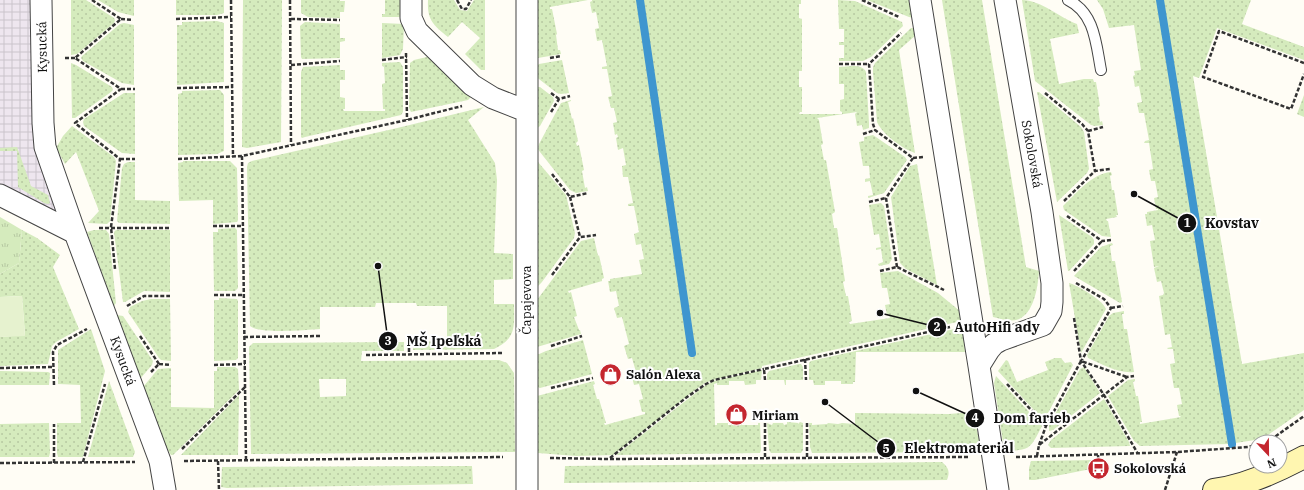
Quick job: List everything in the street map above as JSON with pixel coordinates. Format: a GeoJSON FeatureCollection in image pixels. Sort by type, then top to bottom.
{"type":"FeatureCollection","features":[{"type":"Feature","properties":{"kind":"street","name":"Kysucká"},"geometry":{"type":"LineString","coordinates":[[41,0],[45,147],[75,231],[165,461],[165,490]]}},
{"type":"Feature","properties":{"kind":"street","name":"Čapajevova"},"geometry":{"type":"LineString","coordinates":[[527,0],[527,490]]}},
{"type":"Feature","properties":{"kind":"street"},"geometry":{"type":"LineString","coordinates":[[920,0],[917,22],[970,312],[982,362],[998,490]]}},
{"type":"Feature","properties":{"kind":"street","name":"Sokolovská"},"geometry":{"type":"LineString","coordinates":[[982,362],[989,350],[1001,340],[1043,325],[1050,311],[1052,302],[1052,283],[1042,212],[1005,0]]}},
{"type":"Feature","properties":{"kind":"street"},"geometry":{"type":"LineString","coordinates":[[411,9],[417,31],[472,85],[493,98],[526,111]]}},
{"type":"Feature","properties":{"kind":"street"},"geometry":{"type":"LineString","coordinates":[[0,194],[75,231]]}},
{"type":"Feature","properties":{"kind":"street"},"geometry":{"type":"LineString","coordinates":[[1214,490],[1238,485],[1304,456]]}},
{"type":"Feature","properties":{"kind":"lane"},"geometry":{"type":"LineString","coordinates":[[1068,0],[1082,10],[1089,18],[1101,70]]}},
{"type":"Feature","properties":{"kind":"path"},"geometry":{"type":"LineString","coordinates":[[92,0],[121,19],[133,20]]}},
{"type":"Feature","properties":{"kind":"path"},"geometry":{"type":"LineString","coordinates":[[231,0],[233,157]]}},
{"type":"Feature","properties":{"kind":"path"},"geometry":{"type":"LineString","coordinates":[[290,0],[291,145]]}},
{"type":"Feature","properties":{"kind":"path"},"geometry":{"type":"LineString","coordinates":[[457,0],[462,9],[466,9],[471,0]]}},
{"type":"Feature","properties":{"kind":"path"},"geometry":{"type":"LineString","coordinates":[[839,64],[869,64],[917,22],[862,0]]}},
{"type":"Feature","properties":{"kind":"path"},"geometry":{"type":"LineString","coordinates":[[406,120],[406,33],[411,9]]}},
{"type":"Feature","properties":{"kind":"path"},"geometry":{"type":"LineString","coordinates":[[176,19],[232,17]]}},
{"type":"Feature","properties":{"kind":"path"},"geometry":{"type":"LineString","coordinates":[[121,19],[75,58],[121,89],[135,89]]}},
{"type":"Feature","properties":{"kind":"path"},"geometry":{"type":"LineString","coordinates":[[291,19],[340,20]]}},
{"type":"Feature","properties":{"kind":"path"},"geometry":{"type":"LineString","coordinates":[[1304,63],[1219,31],[1203,77],[1291,109],[1304,74]]}},
{"type":"Feature","properties":{"kind":"path"},"geometry":{"type":"LineString","coordinates":[[291,65],[340,61]]}},
{"type":"Feature","properties":{"kind":"path"},"geometry":{"type":"LineString","coordinates":[[869,64],[873,124],[875,130],[913,158],[886,198],[869,202]]}},
{"type":"Feature","properties":{"kind":"path"},"geometry":{"type":"LineString","coordinates":[[177,88],[233,87]]}},
{"type":"Feature","properties":{"kind":"path"},"geometry":{"type":"LineString","coordinates":[[121,89],[75,123],[120,159],[135,159]]}},
{"type":"Feature","properties":{"kind":"path"},"geometry":{"type":"LineString","coordinates":[[1040,89],[1088,130],[1095,171]]}},
{"type":"Feature","properties":{"kind":"path"},"geometry":{"type":"LineString","coordinates":[[178,159],[242,156],[406,120],[493,98]]}},
{"type":"Feature","properties":{"kind":"path"},"geometry":{"type":"LineString","coordinates":[[1088,130],[1103,127]]}},
{"type":"Feature","properties":{"kind":"path"},"geometry":{"type":"LineString","coordinates":[[863,134],[875,130]]}},
{"type":"Feature","properties":{"kind":"path"},"geometry":{"type":"LineString","coordinates":[[242,156],[246,460]]}},
{"type":"Feature","properties":{"kind":"path"},"geometry":{"type":"LineString","coordinates":[[115,271],[111,227],[120,159]]}},
{"type":"Feature","properties":{"kind":"path"},"geometry":{"type":"LineString","coordinates":[[1062,203],[1095,171],[1110,169]]}},
{"type":"Feature","properties":{"kind":"path"},"geometry":{"type":"LineString","coordinates":[[570,197],[580,237]]}},
{"type":"Feature","properties":{"kind":"path"},"geometry":{"type":"LineString","coordinates":[[886,198],[897,267]]}},
{"type":"Feature","properties":{"kind":"path"},"geometry":{"type":"LineString","coordinates":[[1063,213],[1102,242]]}},
{"type":"Feature","properties":{"kind":"path"},"geometry":{"type":"LineString","coordinates":[[213,226],[243,226]]}},
{"type":"Feature","properties":{"kind":"path"},"geometry":{"type":"LineString","coordinates":[[75,231],[111,227],[170,228]]}},
{"type":"Feature","properties":{"kind":"path"},"geometry":{"type":"LineString","coordinates":[[526,301],[536,297],[580,237],[596,235]]}},
{"type":"Feature","properties":{"kind":"path"},"geometry":{"type":"LineString","coordinates":[[1072,273],[1102,242],[1112,240]]}},
{"type":"Feature","properties":{"kind":"path"},"geometry":{"type":"LineString","coordinates":[[880,271],[897,267],[970,312]]}},
{"type":"Feature","properties":{"kind":"path"},"geometry":{"type":"LineString","coordinates":[[1073,282],[1104,299],[1111,308]]}},
{"type":"Feature","properties":{"kind":"path"},"geometry":{"type":"LineString","coordinates":[[214,295],[244,295]]}},
{"type":"Feature","properties":{"kind":"path"},"geometry":{"type":"LineString","coordinates":[[1111,308],[1123,306]]}},
{"type":"Feature","properties":{"kind":"path"},"geometry":{"type":"LineString","coordinates":[[1037,456],[1039,445],[1046,426],[1111,308]]}},
{"type":"Feature","properties":{"kind":"path"},"geometry":{"type":"LineString","coordinates":[[609,459],[687,397],[714,380],[805,359],[970,312]]}},
{"type":"Feature","properties":{"kind":"path"},"geometry":{"type":"LineString","coordinates":[[1074,316],[1081,361],[1104,394],[1138,454]]}},
{"type":"Feature","properties":{"kind":"path"},"geometry":{"type":"LineString","coordinates":[[139,333],[159,364]]}},
{"type":"Feature","properties":{"kind":"path"},"geometry":{"type":"LineString","coordinates":[[244,337],[320,336]]}},
{"type":"Feature","properties":{"kind":"path"},"geometry":{"type":"LineString","coordinates":[[366,355],[494,353],[526,355],[582,336]]}},
{"type":"Feature","properties":{"kind":"path"},"geometry":{"type":"LineString","coordinates":[[409,342],[409,354]]}},
{"type":"Feature","properties":{"kind":"path"},"geometry":{"type":"LineString","coordinates":[[54,352],[54,384]]}},
{"type":"Feature","properties":{"kind":"path"},"geometry":{"type":"LineString","coordinates":[[805,359],[806,380]]}},
{"type":"Feature","properties":{"kind":"path"},"geometry":{"type":"LineString","coordinates":[[1081,361],[1127,377],[1134,376]]}},
{"type":"Feature","properties":{"kind":"path"},"geometry":{"type":"LineString","coordinates":[[982,362],[1046,426]]}},
{"type":"Feature","properties":{"kind":"path"},"geometry":{"type":"LineString","coordinates":[[153,370],[159,364],[171,365]]}},
{"type":"Feature","properties":{"kind":"path"},"geometry":{"type":"LineString","coordinates":[[214,365],[245,364]]}},
{"type":"Feature","properties":{"kind":"path"},"geometry":{"type":"LineString","coordinates":[[0,368],[54,366]]}},
{"type":"Feature","properties":{"kind":"path"},"geometry":{"type":"LineString","coordinates":[[764,369],[765,380]]}},
{"type":"Feature","properties":{"kind":"path"},"geometry":{"type":"LineString","coordinates":[[1039,445],[1127,377]]}},
{"type":"Feature","properties":{"kind":"path"},"geometry":{"type":"LineString","coordinates":[[526,395],[593,378]]}},
{"type":"Feature","properties":{"kind":"path"},"geometry":{"type":"LineString","coordinates":[[83,462],[105,383]]}},
{"type":"Feature","properties":{"kind":"path"},"geometry":{"type":"LineString","coordinates":[[165,461],[245,386]]}},
{"type":"Feature","properties":{"kind":"path"},"geometry":{"type":"LineString","coordinates":[[1279,434],[1304,416]]}},
{"type":"Feature","properties":{"kind":"path"},"geometry":{"type":"LineString","coordinates":[[765,423],[765,458]]}},
{"type":"Feature","properties":{"kind":"path"},"geometry":{"type":"LineString","coordinates":[[807,423],[807,458]]}},
{"type":"Feature","properties":{"kind":"path"},"geometry":{"type":"LineString","coordinates":[[54,424],[54,463]]}},
{"type":"Feature","properties":{"kind":"path"},"geometry":{"type":"LineString","coordinates":[[0,463],[526,457],[609,459],[993,457],[1138,454],[1248,447]]}},
{"type":"Feature","properties":{"kind":"path"},"geometry":{"type":"LineString","coordinates":[[1166,490],[1177,452]]}},
{"type":"Feature","properties":{"kind":"path"},"geometry":{"type":"LineString","coordinates":[[1098,455],[1099,468]]}},
{"type":"Feature","properties":{"kind":"path"},"geometry":{"type":"LineString","coordinates":[[218,461],[219,490]]}},
{"type":"Feature","properties":{"kind":"shaded area"},"geometry":{"type":"Polygon","coordinates":[[[0,0],[41,0],[43,123],[75,233],[0,195],[0,0]]]}},
{"type":"Feature","properties":{"kind":"green space"},"geometry":{"type":"Polygon","coordinates":[[[71,0],[86,0],[115,20],[114,23],[77,54],[71,55],[71,0]]]}},
{"type":"Feature","properties":{"kind":"green space"},"geometry":{"type":"Polygon","coordinates":[[[98,0],[134,0],[134,16],[118,12],[98,0]]]}},
{"type":"Feature","properties":{"kind":"green space"},"geometry":{"type":"Polygon","coordinates":[[[176,0],[224,0],[224,13],[217,15],[176,15],[176,0]]]}},
{"type":"Feature","properties":{"kind":"green space"},"geometry":{"type":"Polygon","coordinates":[[[243,0],[282,0],[281,142],[247,148],[242,147],[243,0]]]}},
{"type":"Feature","properties":{"kind":"green space"},"geometry":{"type":"Polygon","coordinates":[[[301,0],[345,1],[344,12],[340,12],[340,18],[308,17],[301,13],[301,0]]]}},
{"type":"Feature","properties":{"kind":"green space"},"geometry":{"type":"Polygon","coordinates":[[[385,0],[403,0],[403,15],[399,17],[382,17],[382,14],[385,14],[385,0]]]}},
{"type":"Feature","properties":{"kind":"green space"},"geometry":{"type":"Polygon","coordinates":[[[428,0],[454,0],[460,10],[467,11],[474,0],[485,0],[485,70],[481,70],[465,54],[480,38],[462,22],[448,37],[432,22],[429,13],[428,0]]]}},
{"type":"Feature","properties":{"kind":"green space"},"geometry":{"type":"Polygon","coordinates":[[[536,0],[588,0],[550,7],[550,9],[552,9],[557,34],[558,50],[560,50],[561,54],[538,58],[535,57],[536,0]]]}},
{"type":"Feature","properties":{"kind":"green space"},"geometry":{"type":"Polygon","coordinates":[[[592,0],[801,0],[801,4],[799,4],[799,18],[802,19],[802,71],[799,71],[799,87],[802,87],[802,112],[799,114],[842,114],[840,111],[840,100],[844,99],[844,84],[839,84],[839,67],[858,66],[866,72],[869,128],[863,130],[862,125],[857,126],[855,114],[857,112],[817,118],[819,120],[823,144],[821,145],[824,160],[826,160],[835,212],[832,214],[834,228],[837,228],[845,281],[843,282],[846,296],[848,296],[852,321],[849,322],[850,324],[890,318],[889,315],[887,315],[885,305],[890,304],[887,288],[882,288],[880,273],[898,271],[938,293],[961,312],[962,319],[957,322],[762,366],[762,368],[705,383],[613,455],[576,456],[538,453],[537,396],[594,381],[595,384],[593,385],[597,399],[599,399],[606,423],[604,423],[605,425],[645,414],[645,412],[642,412],[639,400],[643,399],[639,384],[634,385],[631,373],[636,372],[632,358],[628,359],[624,346],[629,344],[622,317],[617,318],[614,308],[619,306],[616,291],[610,292],[608,281],[610,281],[610,279],[642,274],[639,260],[644,259],[641,244],[636,245],[634,234],[639,232],[634,206],[628,206],[628,204],[633,203],[628,177],[623,177],[622,166],[626,165],[623,148],[618,150],[616,138],[618,137],[617,134],[615,135],[613,123],[617,122],[614,108],[611,108],[608,97],[612,96],[607,69],[602,69],[602,67],[607,66],[602,40],[597,41],[595,29],[599,28],[596,12],[592,13],[590,2],[592,0]]]}},
{"type":"Feature","properties":{"kind":"green space"},"geometry":{"type":"Polygon","coordinates":[[[838,0],[855,1],[902,22],[903,26],[871,57],[863,61],[839,61],[839,58],[844,58],[844,45],[839,45],[839,42],[844,42],[844,29],[839,29],[838,0]]]}},
{"type":"Feature","properties":{"kind":"green space"},"geometry":{"type":"Polygon","coordinates":[[[867,0],[912,0],[914,18],[909,17],[867,0]]]}},
{"type":"Feature","properties":{"kind":"green space"},"geometry":{"type":"Polygon","coordinates":[[[942,0],[982,0],[1026,267],[1039,271],[1037,290],[1030,309],[1021,318],[1014,320],[993,317],[942,0]]]}},
{"type":"Feature","properties":{"kind":"green space"},"geometry":{"type":"Polygon","coordinates":[[[1022,0],[1043,6],[1077,24],[1079,33],[1050,39],[1059,84],[1084,79],[1093,79],[1094,82],[1096,82],[1100,106],[1098,107],[1100,122],[1102,121],[1103,125],[1091,125],[1035,81],[1022,0]]]}},
{"type":"Feature","properties":{"kind":"green space"},"geometry":{"type":"Polygon","coordinates":[[[1097,0],[1251,0],[1242,24],[1304,47],[1304,60],[1217,28],[1199,78],[1193,76],[1242,364],[1304,353],[1304,410],[1269,434],[1248,434],[1248,441],[1229,444],[1140,446],[1134,441],[1108,396],[1128,380],[1135,379],[1133,382],[1136,396],[1138,396],[1142,422],[1140,422],[1140,424],[1181,417],[1179,416],[1177,405],[1182,404],[1179,388],[1174,388],[1170,364],[1175,363],[1173,349],[1167,348],[1172,347],[1170,334],[1165,335],[1159,296],[1163,295],[1164,293],[1161,281],[1157,282],[1154,268],[1159,266],[1154,267],[1150,241],[1155,240],[1152,225],[1147,226],[1145,214],[1147,214],[1147,212],[1158,210],[1156,209],[1154,198],[1158,197],[1155,181],[1151,181],[1149,170],[1153,169],[1149,143],[1144,143],[1145,141],[1149,140],[1144,113],[1139,113],[1137,103],[1142,102],[1139,86],[1135,87],[1133,76],[1135,75],[1134,71],[1141,70],[1134,25],[1109,28],[1103,9],[1097,0]]]}},
{"type":"Feature","properties":{"kind":"green space"},"geometry":{"type":"Polygon","coordinates":[[[217,21],[224,23],[224,82],[177,85],[177,25],[182,25],[182,22],[217,21]]]}},
{"type":"Feature","properties":{"kind":"green space"},"geometry":{"type":"Polygon","coordinates":[[[305,22],[340,24],[340,38],[345,38],[345,41],[340,42],[340,58],[302,59],[300,26],[305,22]]]}},
{"type":"Feature","properties":{"kind":"green space"},"geometry":{"type":"Polygon","coordinates":[[[124,23],[134,25],[134,85],[122,83],[83,61],[81,58],[120,24],[124,23]]]}},
{"type":"Feature","properties":{"kind":"green space"},"geometry":{"type":"Polygon","coordinates":[[[382,23],[404,24],[403,49],[400,55],[382,58],[382,23]]]}},
{"type":"Feature","properties":{"kind":"green space"},"geometry":{"type":"Polygon","coordinates":[[[911,28],[915,28],[916,35],[899,50],[915,153],[893,140],[883,131],[877,122],[873,72],[875,63],[911,28]]]}},
{"type":"Feature","properties":{"kind":"green space"},"geometry":{"type":"Polygon","coordinates":[[[431,56],[472,96],[468,100],[411,112],[409,108],[410,63],[414,60],[431,56]]]}},
{"type":"Feature","properties":{"kind":"green space"},"geometry":{"type":"Polygon","coordinates":[[[562,60],[569,93],[561,94],[557,93],[535,76],[535,67],[539,64],[562,60]]]}},
{"type":"Feature","properties":{"kind":"green space"},"geometry":{"type":"Polygon","coordinates":[[[400,62],[403,67],[403,112],[401,115],[301,137],[301,72],[303,67],[340,65],[340,70],[345,70],[345,80],[340,80],[340,97],[345,98],[344,111],[385,111],[385,109],[383,109],[382,84],[385,83],[384,67],[382,66],[382,63],[400,62]]]}},
{"type":"Feature","properties":{"kind":"green space"},"geometry":{"type":"Polygon","coordinates":[[[71,63],[112,87],[113,90],[75,118],[72,118],[71,63]]]}},
{"type":"Feature","properties":{"kind":"green space"},"geometry":{"type":"Polygon","coordinates":[[[537,87],[540,87],[553,97],[554,101],[540,126],[535,130],[537,87]]]}},
{"type":"Feature","properties":{"kind":"green space"},"geometry":{"type":"Polygon","coordinates":[[[220,90],[224,95],[224,151],[217,154],[178,155],[178,94],[182,93],[182,91],[220,90]]]}},
{"type":"Feature","properties":{"kind":"green space"},"geometry":{"type":"Polygon","coordinates":[[[1037,92],[1039,92],[1081,127],[1084,132],[1089,169],[1087,173],[1057,202],[1037,92]]]}},
{"type":"Feature","properties":{"kind":"green space"},"geometry":{"type":"Polygon","coordinates":[[[124,93],[135,93],[135,154],[122,153],[84,126],[83,122],[84,119],[124,93]]]}},
{"type":"Feature","properties":{"kind":"green space"},"geometry":{"type":"Polygon","coordinates":[[[1304,95],[1304,117],[1297,114],[1304,95]]]}},
{"type":"Feature","properties":{"kind":"green space"},"geometry":{"type":"Polygon","coordinates":[[[571,100],[568,102],[578,141],[576,143],[577,146],[579,145],[584,170],[582,171],[585,188],[587,187],[588,191],[576,193],[570,190],[538,149],[539,144],[561,103],[571,100]]]}},
{"type":"Feature","properties":{"kind":"green space"},"geometry":{"type":"Polygon","coordinates":[[[484,107],[468,120],[495,163],[497,180],[494,253],[513,254],[513,279],[494,280],[494,304],[514,304],[513,331],[507,340],[494,349],[413,350],[413,342],[447,341],[447,306],[417,306],[416,303],[376,303],[375,307],[320,307],[320,329],[272,331],[250,326],[248,163],[484,107]]]}},
{"type":"Feature","properties":{"kind":"green space"},"geometry":{"type":"Polygon","coordinates":[[[72,126],[114,157],[116,161],[110,221],[107,224],[88,223],[99,211],[76,152],[65,164],[56,148],[63,136],[72,126]]]}},
{"type":"Feature","properties":{"kind":"green space"},"geometry":{"type":"Polygon","coordinates":[[[873,135],[905,157],[907,160],[884,193],[868,198],[868,196],[873,195],[870,181],[865,182],[865,179],[870,178],[869,166],[863,166],[859,142],[864,141],[864,137],[873,135]]]}},
{"type":"Feature","properties":{"kind":"green space"},"geometry":{"type":"Polygon","coordinates":[[[17,147],[31,186],[48,195],[50,203],[44,203],[18,187],[17,151],[0,151],[0,148],[17,147]]]}},
{"type":"Feature","properties":{"kind":"green space"},"geometry":{"type":"Polygon","coordinates":[[[183,161],[230,161],[237,168],[237,222],[213,224],[213,200],[179,201],[178,163],[183,161]]]}},
{"type":"Feature","properties":{"kind":"green space"},"geometry":{"type":"Polygon","coordinates":[[[128,162],[135,162],[135,200],[170,201],[170,224],[119,223],[117,221],[122,168],[124,164],[128,162]]]}},
{"type":"Feature","properties":{"kind":"green space"},"geometry":{"type":"Polygon","coordinates":[[[536,162],[538,162],[566,195],[575,233],[574,238],[537,287],[536,162]]]}},
{"type":"Feature","properties":{"kind":"green space"},"geometry":{"type":"Polygon","coordinates":[[[917,164],[937,285],[906,269],[900,263],[891,197],[910,166],[917,164]]]}},
{"type":"Feature","properties":{"kind":"green space"},"geometry":{"type":"Polygon","coordinates":[[[1111,172],[1112,175],[1110,176],[1112,190],[1114,190],[1118,215],[1116,215],[1117,217],[1106,219],[1108,221],[1111,237],[1102,236],[1064,210],[1063,206],[1091,180],[1097,176],[1111,172]]]}},
{"type":"Feature","properties":{"kind":"green space"},"geometry":{"type":"Polygon","coordinates":[[[881,203],[884,206],[892,259],[889,264],[879,266],[878,264],[883,262],[881,249],[876,250],[876,248],[881,247],[879,234],[874,235],[869,205],[881,203]]]}},
{"type":"Feature","properties":{"kind":"green space"},"geometry":{"type":"Polygon","coordinates":[[[1059,215],[1092,237],[1094,240],[1094,244],[1069,271],[1068,271],[1059,215]]]}},
{"type":"Feature","properties":{"kind":"green space"},"geometry":{"type":"Polygon","coordinates":[[[0,217],[22,230],[19,263],[0,274],[0,217]]]}},
{"type":"Feature","properties":{"kind":"green space"},"geometry":{"type":"Polygon","coordinates":[[[235,228],[237,230],[238,288],[235,291],[214,291],[213,232],[218,232],[218,229],[235,228]]]}},
{"type":"Feature","properties":{"kind":"green space"},"geometry":{"type":"Polygon","coordinates":[[[22,230],[37,238],[60,255],[53,267],[79,329],[56,342],[52,346],[48,364],[0,366],[0,337],[25,335],[22,296],[0,297],[0,274],[19,263],[22,230]]]}},
{"type":"Feature","properties":{"kind":"green space"},"geometry":{"type":"Polygon","coordinates":[[[94,230],[106,230],[109,234],[116,303],[114,306],[87,232],[94,230]]]}},
{"type":"Feature","properties":{"kind":"green space"},"geometry":{"type":"Polygon","coordinates":[[[116,230],[170,230],[170,292],[144,291],[123,302],[114,232],[116,230]]]}},
{"type":"Feature","properties":{"kind":"green space"},"geometry":{"type":"Polygon","coordinates":[[[594,238],[604,278],[602,281],[568,291],[569,293],[571,292],[577,316],[574,317],[581,334],[537,347],[537,300],[581,241],[594,238]]]}},
{"type":"Feature","properties":{"kind":"green space"},"geometry":{"type":"Polygon","coordinates":[[[1112,243],[1113,245],[1110,246],[1112,261],[1115,261],[1122,302],[1120,303],[1074,276],[1101,247],[1112,243]]]}},
{"type":"Feature","properties":{"kind":"green space"},"geometry":{"type":"Polygon","coordinates":[[[1069,283],[1096,298],[1106,309],[1081,353],[1069,283]]]}},
{"type":"Feature","properties":{"kind":"green space"},"geometry":{"type":"Polygon","coordinates":[[[22,296],[25,336],[0,337],[0,297],[22,296]]]}},
{"type":"Feature","properties":{"kind":"green space"},"geometry":{"type":"Polygon","coordinates":[[[219,298],[237,299],[238,301],[238,358],[236,360],[214,361],[214,300],[219,300],[219,298]]]}},
{"type":"Feature","properties":{"kind":"green space"},"geometry":{"type":"Polygon","coordinates":[[[151,299],[170,299],[171,361],[161,360],[159,358],[128,312],[130,307],[142,301],[151,299]]]}},
{"type":"Feature","properties":{"kind":"green space"},"geometry":{"type":"Polygon","coordinates":[[[1124,311],[1124,314],[1122,314],[1124,329],[1127,329],[1134,372],[1122,372],[1088,358],[1087,355],[1109,316],[1113,313],[1124,311]]]}},
{"type":"Feature","properties":{"kind":"green space"},"geometry":{"type":"Polygon","coordinates":[[[117,315],[123,316],[153,361],[152,365],[140,379],[117,315]]]}},
{"type":"Feature","properties":{"kind":"green space"},"geometry":{"type":"Polygon","coordinates":[[[963,327],[965,352],[856,352],[855,382],[853,382],[853,384],[841,384],[841,381],[825,381],[825,385],[814,385],[813,380],[809,380],[809,363],[811,361],[963,327]]]}},
{"type":"Feature","properties":{"kind":"green space"},"geometry":{"type":"Polygon","coordinates":[[[91,329],[105,371],[83,457],[58,457],[57,423],[81,423],[80,385],[58,384],[58,350],[91,329]]]}},
{"type":"Feature","properties":{"kind":"green space"},"geometry":{"type":"Polygon","coordinates":[[[583,340],[592,374],[540,388],[537,387],[537,355],[583,340]]]}},
{"type":"Feature","properties":{"kind":"green space"},"geometry":{"type":"Polygon","coordinates":[[[404,342],[404,351],[362,351],[361,361],[499,360],[507,363],[514,373],[515,452],[251,454],[249,347],[253,343],[404,342]],[[319,379],[320,397],[346,396],[346,379],[319,379]]]}},
{"type":"Feature","properties":{"kind":"green space"},"geometry":{"type":"Polygon","coordinates":[[[1055,358],[1061,358],[1065,363],[1071,362],[1073,365],[1044,421],[998,371],[1006,360],[1008,361],[1017,382],[1048,370],[1045,362],[1055,358]]]}},
{"type":"Feature","properties":{"kind":"green space"},"geometry":{"type":"Polygon","coordinates":[[[799,364],[803,367],[803,380],[786,380],[785,385],[784,380],[767,380],[767,374],[769,371],[799,364]]]}},
{"type":"Feature","properties":{"kind":"green space"},"geometry":{"type":"Polygon","coordinates":[[[217,367],[235,367],[238,369],[239,390],[173,455],[171,455],[165,446],[143,387],[158,369],[171,368],[171,407],[214,408],[214,371],[217,371],[217,367]]]}},
{"type":"Feature","properties":{"kind":"green space"},"geometry":{"type":"Polygon","coordinates":[[[1084,367],[1100,393],[1053,430],[1049,431],[1049,425],[1080,369],[1084,367]]]}},
{"type":"Feature","properties":{"kind":"green space"},"geometry":{"type":"Polygon","coordinates":[[[762,370],[761,380],[756,380],[756,384],[745,385],[744,381],[729,381],[729,385],[714,384],[715,425],[717,425],[717,423],[728,423],[728,425],[731,425],[731,423],[742,423],[742,425],[758,425],[758,423],[760,423],[760,453],[616,455],[706,385],[714,381],[762,370]]]}},
{"type":"Feature","properties":{"kind":"green space"},"geometry":{"type":"Polygon","coordinates":[[[0,371],[48,372],[50,373],[49,385],[0,385],[0,371]]]}},
{"type":"Feature","properties":{"kind":"green space"},"geometry":{"type":"Polygon","coordinates":[[[996,376],[1042,426],[1032,444],[1025,449],[1005,451],[1004,449],[994,383],[996,376]]]}},
{"type":"Feature","properties":{"kind":"green space"},"geometry":{"type":"Polygon","coordinates":[[[109,381],[135,452],[133,457],[88,457],[109,381]]]}},
{"type":"Feature","properties":{"kind":"green space"},"geometry":{"type":"Polygon","coordinates":[[[239,395],[238,455],[181,455],[239,395]]]}},
{"type":"Feature","properties":{"kind":"green space"},"geometry":{"type":"Polygon","coordinates":[[[1104,399],[1130,446],[1051,448],[1048,445],[1051,440],[1104,399]]]}},
{"type":"Feature","properties":{"kind":"green space"},"geometry":{"type":"Polygon","coordinates":[[[973,412],[980,444],[979,452],[812,453],[810,447],[809,423],[812,423],[812,425],[828,423],[855,424],[855,413],[949,414],[973,412]]]}},
{"type":"Feature","properties":{"kind":"green space"},"geometry":{"type":"Polygon","coordinates":[[[787,422],[798,424],[800,422],[803,423],[803,450],[801,453],[771,453],[769,450],[767,423],[772,425],[773,423],[783,423],[784,425],[787,424],[787,422]]]}},
{"type":"Feature","properties":{"kind":"green space"},"geometry":{"type":"Polygon","coordinates":[[[49,423],[49,457],[0,457],[0,424],[49,423]]]}},
{"type":"Feature","properties":{"kind":"green space"},"geometry":{"type":"Polygon","coordinates":[[[1096,460],[1096,468],[1029,480],[1029,468],[1031,461],[1096,460]]]}},
{"type":"Feature","properties":{"kind":"green space"},"geometry":{"type":"Polygon","coordinates":[[[942,462],[948,470],[947,480],[564,483],[565,466],[942,462]]]}},
{"type":"Feature","properties":{"kind":"green space"},"geometry":{"type":"Polygon","coordinates":[[[472,466],[473,484],[221,487],[222,467],[472,466]]]}},
{"type":"Feature","properties":{"kind":"waterway"},"geometry":{"type":"LineString","coordinates":[[640,0],[692,353]]}},
{"type":"Feature","properties":{"kind":"waterway"},"geometry":{"type":"LineString","coordinates":[[1160,0],[1232,444]]}},
{"type":"Feature","properties":{"kind":"place","name":"Kovstav"},"geometry":{"type":"Point","coordinates":[1134,194]}},
{"type":"Feature","properties":{"kind":"place","name":"MŠ Ipeľská"},"geometry":{"type":"Point","coordinates":[378,266]}},
{"type":"Feature","properties":{"kind":"place","name":"AutoHifi ady"},"geometry":{"type":"Point","coordinates":[880,313]}},
{"type":"Feature","properties":{"kind":"place","name":"Salón Alexa"},"geometry":{"type":"Point","coordinates":[611,374]}},
{"type":"Feature","properties":{"kind":"place","name":"Dom farieb"},"geometry":{"type":"Point","coordinates":[916,391]}},
{"type":"Feature","properties":{"kind":"place","name":"Elektromateriál"},"geometry":{"type":"Point","coordinates":[825,402]}},
{"type":"Feature","properties":{"kind":"place","name":"Miriam"},"geometry":{"type":"Point","coordinates":[737,415]}},
{"type":"Feature","properties":{"kind":"place","name":"Sokolovská"},"geometry":{"type":"Point","coordinates":[1099,468]}}]}
